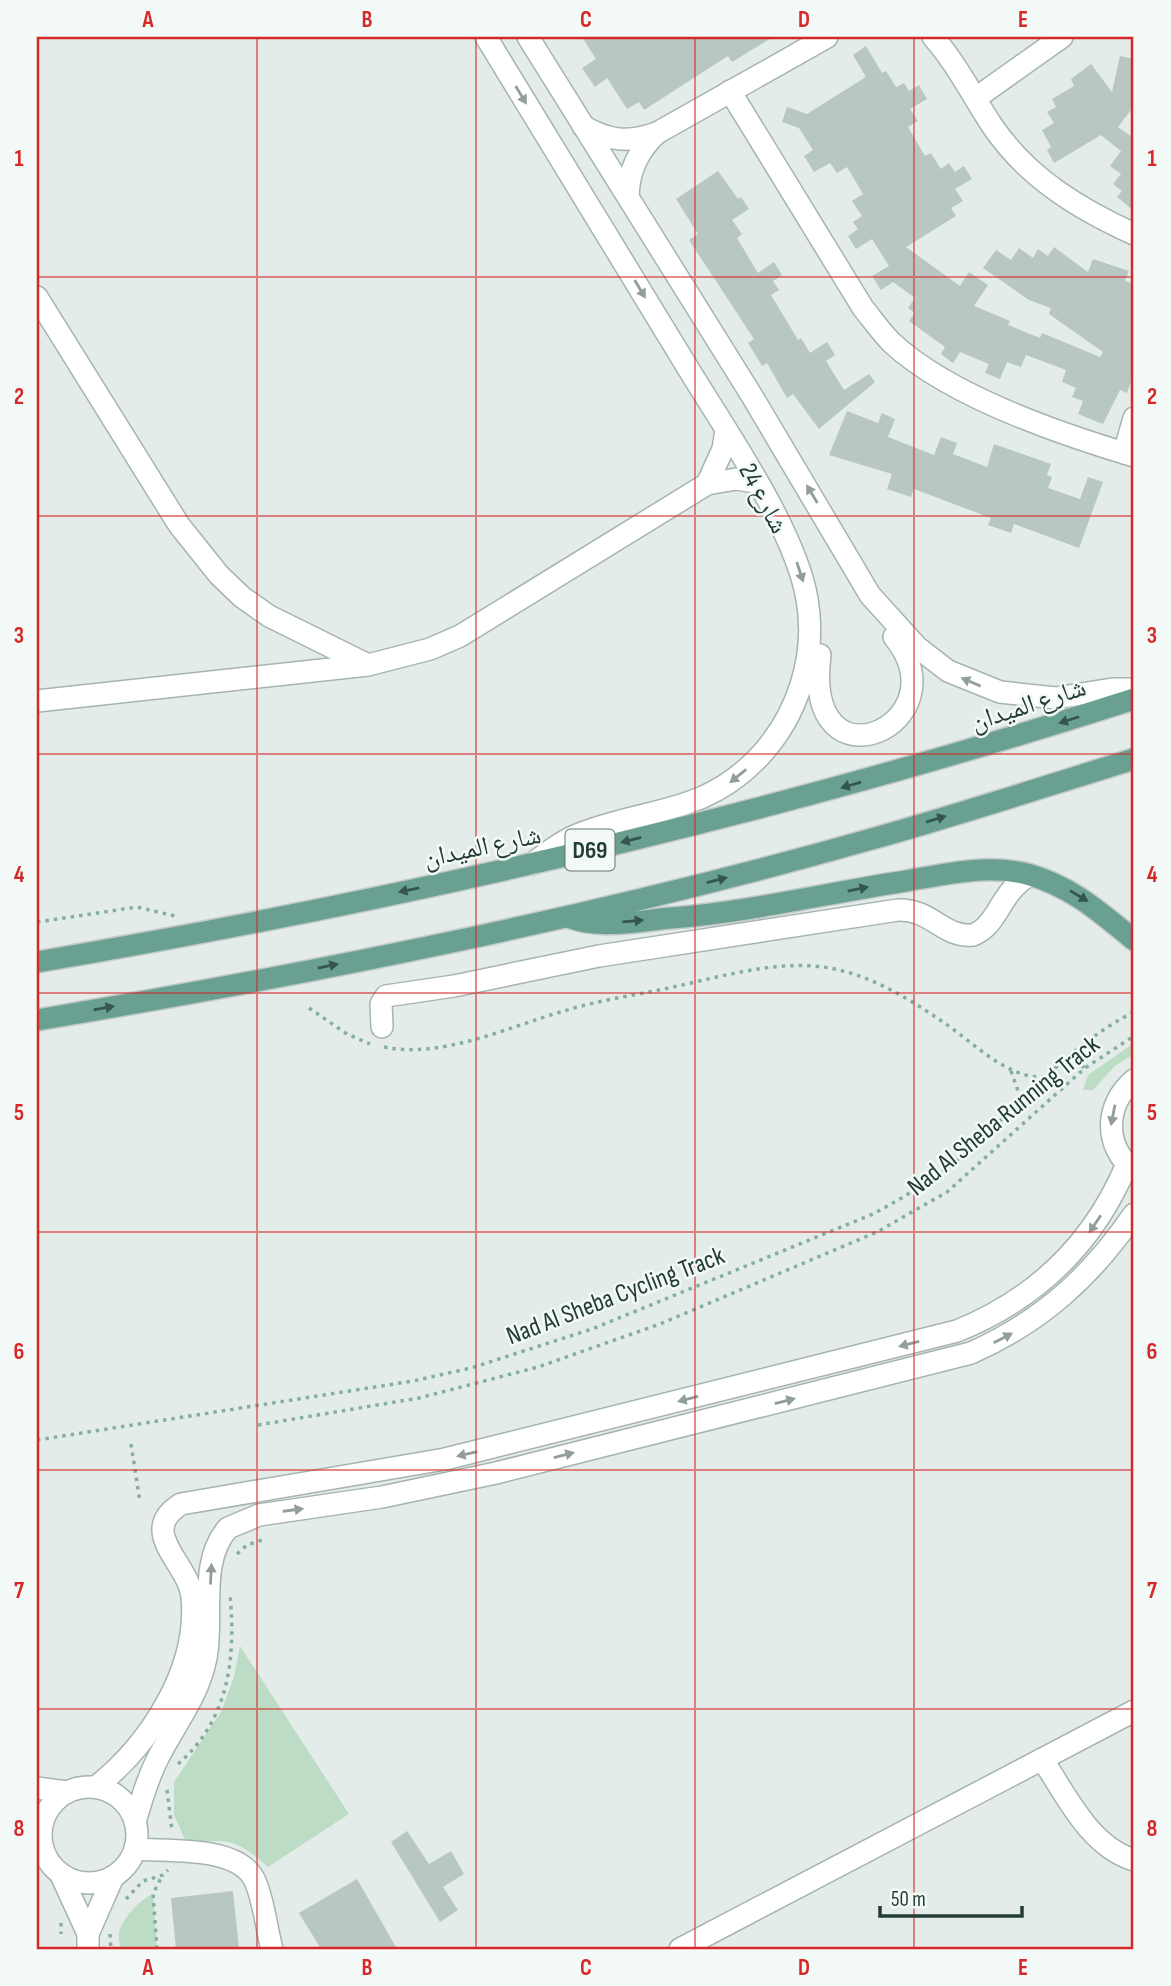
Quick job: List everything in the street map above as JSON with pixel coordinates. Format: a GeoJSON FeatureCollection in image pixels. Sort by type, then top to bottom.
{"type":"FeatureCollection","features":[{"type":"Feature","properties":{"kind":"main road","name":"شارع الميدان"},"geometry":{"type":"LineString","coordinates":[[37,962],[531,865],[819,794],[970,752],[1134,699]]}},
{"type":"Feature","properties":{"kind":"main road","name":"D69"},"geometry":{"type":"LineString","coordinates":[[37,1020],[280,976],[566,917],[869,840],[1134,759]]}},
{"type":"Feature","properties":{"kind":"main road"},"geometry":{"type":"LineString","coordinates":[[566,917],[605,924],[743,911],[871,886],[985,869],[1030,875],[1064,887],[1086,899],[1134,940]]}},
{"type":"Feature","properties":{"kind":"street","name":"شارع 24"},"geometry":{"type":"LineString","coordinates":[[486,37],[756,482],[800,569],[809,624],[805,671],[792,709],[772,743],[740,774],[703,799],[682,807],[582,833],[557,845],[531,865]]}},
{"type":"Feature","properties":{"kind":"street","name":"شارع 24"},"geometry":{"type":"LineString","coordinates":[[528,37],[812,494],[870,595],[924,653],[948,671],[973,683],[1028,697],[1056,698],[1112,689],[1134,690]]}},
{"type":"Feature","properties":{"kind":"street"},"geometry":{"type":"LineString","coordinates":[[583,126],[611,139],[626,141],[657,133],[827,37]]}},
{"type":"Feature","properties":{"kind":"street"},"geometry":{"type":"LineString","coordinates":[[973,92],[1062,37]]}},
{"type":"Feature","properties":{"kind":"street"},"geometry":{"type":"LineString","coordinates":[[938,40],[1006,145],[1047,185],[1074,204],[1134,234]]}},
{"type":"Feature","properties":{"kind":"street"},"geometry":{"type":"LineString","coordinates":[[730,91],[863,308],[890,341],[916,362],[978,398],[1129,454],[1134,418]]}},
{"type":"Feature","properties":{"kind":"street"},"geometry":{"type":"LineString","coordinates":[[628,196],[629,182],[638,155],[657,133]]}},
{"type":"Feature","properties":{"kind":"street"},"geometry":{"type":"LineString","coordinates":[[37,297],[179,525],[219,575],[242,597],[269,616],[368,665]]}},
{"type":"Feature","properties":{"kind":"street"},"geometry":{"type":"LineString","coordinates":[[707,484],[716,467],[726,430]]}},
{"type":"Feature","properties":{"kind":"street"},"geometry":{"type":"LineString","coordinates":[[37,701],[368,665],[420,652],[460,636],[707,484],[736,479],[756,482]]}},
{"type":"Feature","properties":{"kind":"street"},"geometry":{"type":"LineString","coordinates":[[809,624],[820,645],[817,680],[822,709],[844,732],[858,736],[876,733],[900,717],[907,703],[912,674],[908,656],[878,616],[870,595]]}},
{"type":"Feature","properties":{"kind":"street"},"geometry":{"type":"LineString","coordinates":[[985,869],[1000,905]]}},
{"type":"Feature","properties":{"kind":"street"},"geometry":{"type":"LineString","coordinates":[[382,1027],[381,1004],[386,996],[454,986],[599,956],[898,910],[917,911],[935,919],[948,931],[973,935],[990,924],[1017,882],[1030,875]]}},
{"type":"Feature","properties":{"kind":"street"},"geometry":{"type":"LineString","coordinates":[[37,1788],[67,1792],[96,1787],[131,1754],[160,1715],[171,1694],[190,1631],[192,1597],[186,1574],[168,1551],[163,1538],[167,1518],[181,1504],[445,1459],[936,1338],[978,1322],[1017,1301],[1064,1262],[1096,1223],[1131,1167],[1114,1144],[1111,1121],[1117,1099],[1134,1080]]}},
{"type":"Feature","properties":{"kind":"street"},"geometry":{"type":"LineString","coordinates":[[61,1875],[86,1884],[113,1877],[127,1865],[135,1849],[135,1822],[158,1759],[185,1737],[196,1705],[219,1656],[219,1636],[211,1607],[212,1560],[224,1532],[240,1521],[470,1479],[958,1357],[996,1342],[1044,1313],[1085,1277],[1127,1232],[1134,1214]]}},
{"type":"Feature","properties":{"kind":"street"},"geometry":{"type":"LineString","coordinates":[[131,1754],[138,1731],[160,1689],[173,1651],[186,1574]]}},
{"type":"Feature","properties":{"kind":"street"},"geometry":{"type":"LineString","coordinates":[[171,1694],[196,1705]]}},
{"type":"Feature","properties":{"kind":"street"},"geometry":{"type":"LineString","coordinates":[[680,1949],[1134,1711]]}},
{"type":"Feature","properties":{"kind":"street"},"geometry":{"type":"LineString","coordinates":[[1042,1759],[1095,1837],[1117,1853],[1134,1860]]}},
{"type":"Feature","properties":{"kind":"street"},"geometry":{"type":"LineString","coordinates":[[96,1787],[121,1799],[135,1822]]}},
{"type":"Feature","properties":{"kind":"street"},"geometry":{"type":"LineString","coordinates":[[67,1792],[39,1822],[44,1854],[61,1875],[88,1942]]}},
{"type":"Feature","properties":{"kind":"street"},"geometry":{"type":"LineString","coordinates":[[135,1849],[225,1856],[239,1862],[256,1884],[272,1949]]}},
{"type":"Feature","properties":{"kind":"street"},"geometry":{"type":"LineString","coordinates":[[88,1942],[113,1877]]}},
{"type":"Feature","properties":{"kind":"path"},"geometry":{"type":"LineString","coordinates":[[37,922],[137,907],[163,911],[185,923]]}},
{"type":"Feature","properties":{"kind":"path"},"geometry":{"type":"LineString","coordinates":[[309,1007],[347,1034],[371,1044],[399,1050],[420,1049],[460,1042],[568,1010],[745,972],[765,968],[816,966],[864,978],[908,999],[1010,1069],[1025,1076],[1045,1077]]}},
{"type":"Feature","properties":{"kind":"path","name":"Nad Al Sheba Cycling Track"},"geometry":{"type":"LineString","coordinates":[[37,1440],[413,1381],[533,1350],[873,1214],[953,1163],[1073,1052],[1134,1012]]}},
{"type":"Feature","properties":{"kind":"path","name":"Nad Al Sheba Running Track"},"geometry":{"type":"LineString","coordinates":[[258,1424],[419,1398],[538,1367],[660,1324],[877,1232],[947,1192],[1085,1068],[1134,1037]]}},
{"type":"Feature","properties":{"kind":"path"},"geometry":{"type":"LineString","coordinates":[[1073,1052],[1085,1068]]}},
{"type":"Feature","properties":{"kind":"path"},"geometry":{"type":"LineString","coordinates":[[1010,1069],[1017,1080],[1021,1100]]}},
{"type":"Feature","properties":{"kind":"path"},"geometry":{"type":"LineString","coordinates":[[131,1444],[139,1502]]}},
{"type":"Feature","properties":{"kind":"path"},"geometry":{"type":"LineString","coordinates":[[157,1949],[153,1894],[170,1867]]}},
{"type":"Feature","properties":{"kind":"path"},"geometry":{"type":"LineString","coordinates":[[125,1899],[144,1881],[163,1875]]}},
{"type":"Feature","properties":{"kind":"path"},"geometry":{"type":"LineString","coordinates":[[111,1949],[110,1934],[113,1923]]}},
{"type":"Feature","properties":{"kind":"green space"},"geometry":{"type":"Polygon","coordinates":[[[1134,1043],[1134,1054],[1115,1066],[1093,1090],[1083,1090],[1088,1075],[1134,1043]]]}},
{"type":"Feature","properties":{"kind":"green space"},"geometry":{"type":"Polygon","coordinates":[[[240,1646],[349,1814],[268,1867],[248,1851],[231,1843],[213,1841],[187,1844],[174,1815],[174,1782],[221,1712],[234,1677],[240,1646]]]}},
{"type":"Feature","properties":{"kind":"green space"},"geometry":{"type":"Polygon","coordinates":[[[153,1894],[157,1949],[120,1949],[119,1932],[124,1921],[138,1905],[153,1894]]]}},
{"type":"Feature","properties":{"kind":"building"},"geometry":{"type":"Polygon","coordinates":[[[582,37],[773,37],[732,62],[728,56],[644,110],[639,102],[627,109],[607,78],[595,87],[582,68],[596,59],[582,37]]]}},
{"type":"Feature","properties":{"kind":"building"},"geometry":{"type":"Polygon","coordinates":[[[866,46],[882,73],[886,71],[896,87],[904,83],[909,91],[919,85],[927,99],[910,109],[918,121],[908,127],[925,156],[931,153],[941,169],[949,163],[955,172],[964,166],[972,179],[955,189],[963,201],[951,208],[956,216],[906,247],[960,286],[969,272],[988,285],[974,306],[1010,321],[1008,325],[1040,338],[1042,333],[1100,357],[1103,352],[1049,314],[1051,308],[1029,300],[983,268],[996,250],[1011,260],[1019,248],[1033,258],[1038,249],[1048,256],[1054,247],[1088,272],[1093,259],[1129,271],[1125,281],[1134,284],[1134,373],[1127,393],[1120,390],[1103,424],[1078,414],[1083,401],[1072,397],[1076,388],[1062,382],[1066,370],[1026,355],[1021,367],[1007,362],[1000,379],[985,373],[989,364],[960,352],[953,363],[941,354],[945,347],[909,321],[915,313],[908,308],[915,298],[893,282],[881,290],[872,276],[889,266],[872,239],[856,249],[848,236],[858,229],[853,222],[862,216],[852,201],[863,194],[847,167],[837,173],[830,163],[814,172],[804,156],[813,150],[799,128],[782,122],[787,107],[807,114],[866,77],[853,55],[866,46]]]}},
{"type":"Feature","properties":{"kind":"building"},"geometry":{"type":"Polygon","coordinates":[[[1120,56],[1134,59],[1134,106],[1118,127],[1132,137],[1134,134],[1134,211],[1117,197],[1122,191],[1113,184],[1121,174],[1110,166],[1121,151],[1101,135],[1054,163],[1047,150],[1051,147],[1042,130],[1054,123],[1047,112],[1056,107],[1052,99],[1074,86],[1071,79],[1091,64],[1112,92],[1120,56]]]}},
{"type":"Feature","properties":{"kind":"building"},"geometry":{"type":"Polygon","coordinates":[[[718,171],[738,199],[741,197],[749,209],[732,220],[742,234],[737,238],[758,273],[774,262],[782,275],[773,281],[779,290],[771,295],[798,340],[801,338],[810,353],[827,342],[835,355],[826,361],[844,390],[869,374],[875,382],[819,429],[793,394],[787,398],[767,363],[762,366],[748,343],[754,339],[689,240],[698,234],[676,199],[718,171]]]}},
{"type":"Feature","properties":{"kind":"building"},"geometry":{"type":"Polygon","coordinates":[[[847,411],[878,423],[882,413],[895,419],[888,437],[934,455],[941,437],[957,443],[953,454],[987,467],[994,444],[1051,464],[1047,475],[1052,477],[1048,488],[1080,499],[1088,477],[1103,482],[1079,548],[1014,524],[1011,533],[988,525],[991,518],[914,489],[911,497],[887,489],[892,474],[829,455],[847,411]]]}},
{"type":"Feature","properties":{"kind":"building"},"geometry":{"type":"Polygon","coordinates":[[[407,1831],[429,1864],[451,1851],[464,1874],[443,1887],[458,1910],[440,1922],[391,1842],[407,1831]]]}},
{"type":"Feature","properties":{"kind":"building"},"geometry":{"type":"Polygon","coordinates":[[[357,1879],[397,1949],[321,1949],[299,1913],[357,1879]]]}},
{"type":"Feature","properties":{"kind":"building"},"geometry":{"type":"Polygon","coordinates":[[[233,1891],[239,1949],[176,1949],[171,1898],[233,1891]]]}}]}
